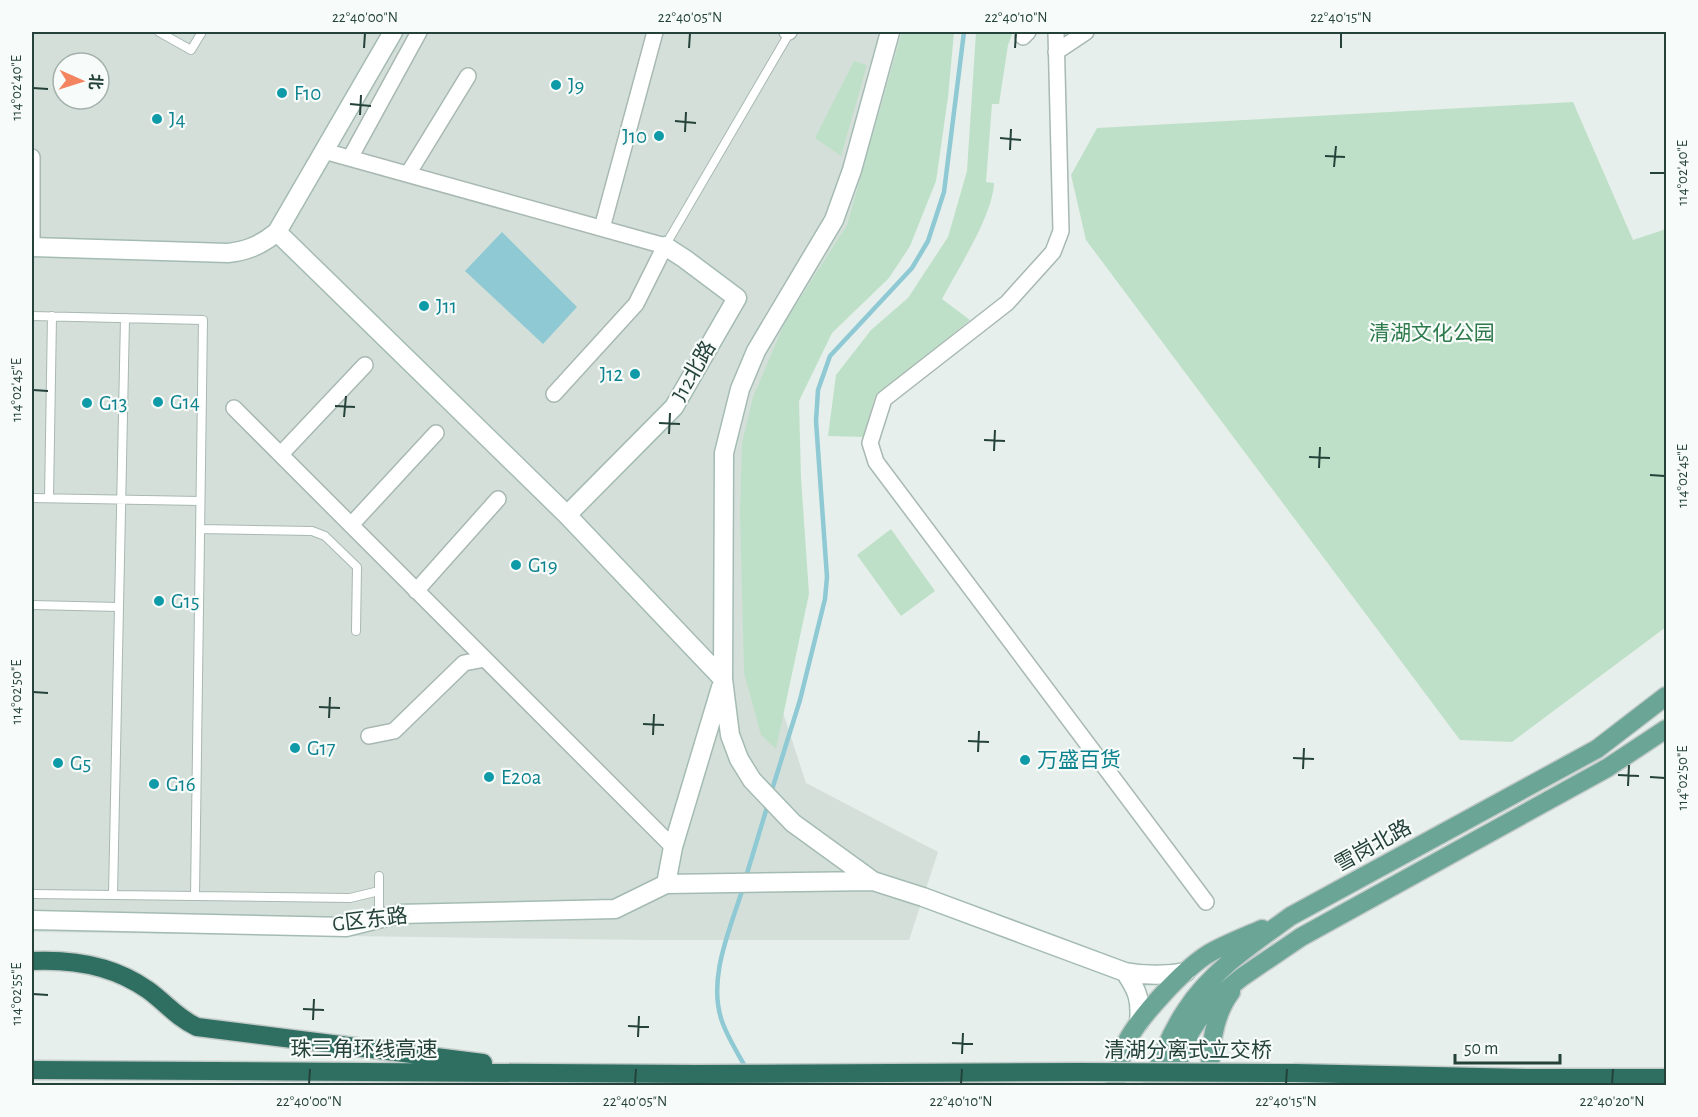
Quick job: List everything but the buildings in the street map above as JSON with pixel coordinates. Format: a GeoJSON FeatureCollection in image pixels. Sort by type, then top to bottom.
{"type":"FeatureCollection","features":[{"type":"Feature","properties":{"kind":"highway"},"geometry":{"type":"LineString","coordinates":[[32,961],[77,962],[115,972],[150,992],[186,1022],[208,1029],[569,1073]]}},
{"type":"Feature","properties":{"kind":"highway","name":"珠三角环线高速"},"geometry":{"type":"LineString","coordinates":[[32,1070],[777,1074]]}},
{"type":"Feature","properties":{"kind":"highway","name":"清湖分离式立交桥"},"geometry":{"type":"LineString","coordinates":[[777,1074],[1080,1072],[1666,1078]]}},
{"type":"Feature","properties":{"kind":"main road","name":"雪岗北路"},"geometry":{"type":"LineString","coordinates":[[1152,1086],[1172,1034],[1186,1009],[1227,965],[1291,916],[1597,749],[1666,696]]}},
{"type":"Feature","properties":{"kind":"main road"},"geometry":{"type":"LineString","coordinates":[[1168,1086],[1191,1031],[1221,994],[1242,977],[1301,937],[1607,768],[1666,729]]}},
{"type":"Feature","properties":{"kind":"main road"},"geometry":{"type":"LineString","coordinates":[[1115,1086],[1118,1066],[1127,1042],[1139,1023],[1186,972],[1206,956],[1226,945],[1291,916]]}},
{"type":"Feature","properties":{"kind":"main road"},"geometry":{"type":"LineString","coordinates":[[1210,1086],[1216,1023],[1225,1000],[1242,977]]}},
{"type":"Feature","properties":{"kind":"street"},"geometry":{"type":"LineString","coordinates":[[32,157],[32,247],[228,253],[254,248],[277,232],[393,32]]}},
{"type":"Feature","properties":{"kind":"street"},"geometry":{"type":"LineString","coordinates":[[350,158],[419,32]]}},
{"type":"Feature","properties":{"kind":"street"},"geometry":{"type":"LineString","coordinates":[[603,228],[655,32]]}},
{"type":"Feature","properties":{"kind":"street"},"geometry":{"type":"LineString","coordinates":[[890,32],[852,170],[834,220],[756,351],[740,388],[724,453],[723,679],[730,735],[738,759],[752,780],[793,823],[873,881],[923,897],[1125,972],[1144,976],[1164,976],[1186,972]]}},
{"type":"Feature","properties":{"kind":"street"},"geometry":{"type":"LineString","coordinates":[[1056,32],[1061,231],[1053,252],[1007,303],[884,399],[870,443],[876,462],[1206,902]]}},
{"type":"Feature","properties":{"kind":"street"},"geometry":{"type":"LineString","coordinates":[[1056,52],[1086,32]]}},
{"type":"Feature","properties":{"kind":"street"},"geometry":{"type":"LineString","coordinates":[[408,174],[468,76]]}},
{"type":"Feature","properties":{"kind":"street"},"geometry":{"type":"LineString","coordinates":[[324,151],[665,246],[636,304],[554,394]]}},
{"type":"Feature","properties":{"kind":"street"},"geometry":{"type":"LineString","coordinates":[[277,232],[567,515],[723,679]]}},
{"type":"Feature","properties":{"kind":"street","name":"J12北路"},"geometry":{"type":"LineString","coordinates":[[567,515],[674,407],[737,298],[665,246]]}},
{"type":"Feature","properties":{"kind":"street"},"geometry":{"type":"LineString","coordinates":[[281,454],[365,365]]}},
{"type":"Feature","properties":{"kind":"street"},"geometry":{"type":"LineString","coordinates":[[234,408],[673,847]]}},
{"type":"Feature","properties":{"kind":"street"},"geometry":{"type":"LineString","coordinates":[[351,525],[436,433]]}},
{"type":"Feature","properties":{"kind":"street"},"geometry":{"type":"LineString","coordinates":[[416,591],[498,499]]}},
{"type":"Feature","properties":{"kind":"street"},"geometry":{"type":"LineString","coordinates":[[369,736],[394,731],[464,663],[485,659]]}},
{"type":"Feature","properties":{"kind":"street"},"geometry":{"type":"LineString","coordinates":[[723,679],[673,847],[666,884],[873,881]]}},
{"type":"Feature","properties":{"kind":"street","name":"G区东路"},"geometry":{"type":"LineString","coordinates":[[32,920],[346,927],[398,914],[615,909],[666,884]]}},
{"type":"Feature","properties":{"kind":"street"},"geometry":{"type":"LineString","coordinates":[[1125,972],[1136,988],[1140,1005],[1139,1023]]}},
{"type":"Feature","properties":{"kind":"lane"},"geometry":{"type":"LineString","coordinates":[[159,32],[191,50],[202,32]]}},
{"type":"Feature","properties":{"kind":"lane"},"geometry":{"type":"LineString","coordinates":[[665,246],[789,32]]}},
{"type":"Feature","properties":{"kind":"lane"},"geometry":{"type":"LineString","coordinates":[[32,316],[203,320],[195,896]]}},
{"type":"Feature","properties":{"kind":"lane"},"geometry":{"type":"LineString","coordinates":[[49,498],[52,316]]}},
{"type":"Feature","properties":{"kind":"lane"},"geometry":{"type":"LineString","coordinates":[[113,895],[125,318]]}},
{"type":"Feature","properties":{"kind":"lane"},"geometry":{"type":"LineString","coordinates":[[32,498],[200,501]]}},
{"type":"Feature","properties":{"kind":"lane"},"geometry":{"type":"LineString","coordinates":[[200,530],[312,531],[325,536],[357,567],[356,631]]}},
{"type":"Feature","properties":{"kind":"lane"},"geometry":{"type":"LineString","coordinates":[[32,605],[119,607]]}},
{"type":"Feature","properties":{"kind":"lane"},"geometry":{"type":"LineString","coordinates":[[378,919],[379,876]]}},
{"type":"Feature","properties":{"kind":"lane"},"geometry":{"type":"LineString","coordinates":[[32,894],[350,898],[379,891]]}},
{"type":"Feature","properties":{"kind":"shaded area"},"geometry":{"type":"Polygon","coordinates":[[[32,32],[935,32],[770,394],[763,651],[806,783],[938,852],[909,940],[652,940],[32,932],[32,32]]]}},
{"type":"Feature","properties":{"kind":"green space"},"geometry":{"type":"Polygon","coordinates":[[[902,32],[954,32],[948,97],[936,181],[910,246],[889,278],[832,333],[799,401],[801,478],[809,594],[776,749],[761,735],[744,673],[740,513],[742,443],[753,397],[785,322],[847,225],[902,32]]]}},
{"type":"Feature","properties":{"kind":"green space"},"geometry":{"type":"Polygon","coordinates":[[[976,32],[1013,32],[1008,45],[999,104],[992,104],[986,182],[994,183],[992,196],[974,242],[942,299],[970,320],[875,397],[863,437],[828,436],[836,375],[871,330],[908,298],[948,237],[967,171],[976,32]]]}},
{"type":"Feature","properties":{"kind":"green space"},"geometry":{"type":"Polygon","coordinates":[[[854,61],[867,65],[841,156],[815,138],[854,61]]]}},
{"type":"Feature","properties":{"kind":"green space","name":"清湖文化公园"},"geometry":{"type":"Polygon","coordinates":[[[1573,102],[1633,240],[1666,229],[1666,627],[1512,742],[1460,740],[1086,240],[1071,175],[1097,128],[1573,102]]]}},
{"type":"Feature","properties":{"kind":"green space"},"geometry":{"type":"Polygon","coordinates":[[[891,529],[935,591],[901,616],[857,555],[891,529]]]}},
{"type":"Feature","properties":{"kind":"water"},"geometry":{"type":"Polygon","coordinates":[[[502,232],[577,307],[543,344],[465,271],[502,232]]]}},
{"type":"Feature","properties":{"kind":"waterway"},"geometry":{"type":"LineString","coordinates":[[771,793],[800,700],[825,599],[827,577],[816,421],[818,390],[830,356],[912,268],[928,241],[944,192],[964,32]]}},
{"type":"Feature","properties":{"kind":"waterway"},"geometry":{"type":"LineString","coordinates":[[745,880],[768,804]]}},
{"type":"Feature","properties":{"kind":"waterway"},"geometry":{"type":"LineString","coordinates":[[743,888],[726,938],[718,973],[717,990],[718,1007],[723,1024],[747,1070]]}},
{"type":"Feature","properties":{"kind":"place","name":"J9"},"geometry":{"type":"Point","coordinates":[556,85]}},
{"type":"Feature","properties":{"kind":"place","name":"F10"},"geometry":{"type":"Point","coordinates":[282,93]}},
{"type":"Feature","properties":{"kind":"place","name":"J4"},"geometry":{"type":"Point","coordinates":[157,119]}},
{"type":"Feature","properties":{"kind":"place","name":"J10"},"geometry":{"type":"Point","coordinates":[659,136]}},
{"type":"Feature","properties":{"kind":"place","name":"J11"},"geometry":{"type":"Point","coordinates":[424,306]}},
{"type":"Feature","properties":{"kind":"place","name":"J12"},"geometry":{"type":"Point","coordinates":[635,374]}},
{"type":"Feature","properties":{"kind":"place","name":"G14"},"geometry":{"type":"Point","coordinates":[158,402]}},
{"type":"Feature","properties":{"kind":"place","name":"G13"},"geometry":{"type":"Point","coordinates":[87,403]}},
{"type":"Feature","properties":{"kind":"place","name":"G19"},"geometry":{"type":"Point","coordinates":[516,565]}},
{"type":"Feature","properties":{"kind":"place","name":"G15"},"geometry":{"type":"Point","coordinates":[159,601]}},
{"type":"Feature","properties":{"kind":"place","name":"G17"},"geometry":{"type":"Point","coordinates":[295,748]}},
{"type":"Feature","properties":{"kind":"place","name":"万盛百货"},"geometry":{"type":"Point","coordinates":[1025,760]}},
{"type":"Feature","properties":{"kind":"place","name":"G5"},"geometry":{"type":"Point","coordinates":[58,763]}},
{"type":"Feature","properties":{"kind":"place","name":"E20a"},"geometry":{"type":"Point","coordinates":[489,777]}},
{"type":"Feature","properties":{"kind":"place","name":"G16"},"geometry":{"type":"Point","coordinates":[154,784]}}]}
